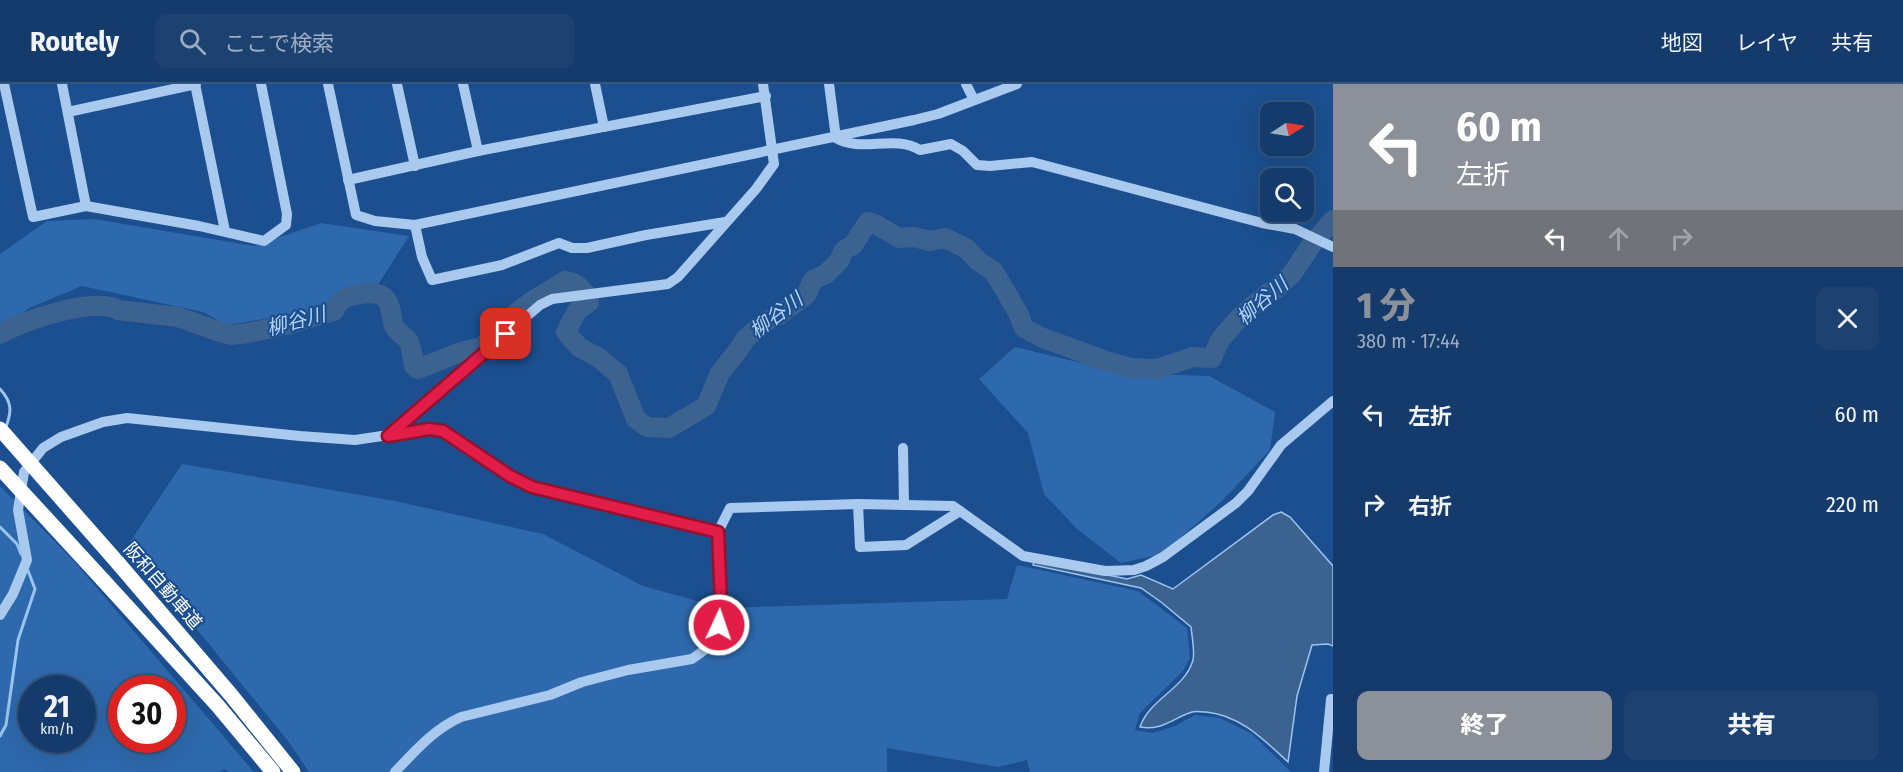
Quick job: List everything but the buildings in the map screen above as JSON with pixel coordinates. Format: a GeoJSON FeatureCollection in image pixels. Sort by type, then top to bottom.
{"type":"FeatureCollection","features":[{"type":"Feature","properties":{"kind":"highway","name":"阪和自動車道"},"geometry":{"type":"LineString","coordinates":[[0,429],[231,694],[293,772]]}},
{"type":"Feature","properties":{"kind":"highway"},"geometry":{"type":"LineString","coordinates":[[0,468],[218,706],[273,772]]}},
{"type":"Feature","properties":{"kind":"street"},"geometry":{"type":"LineString","coordinates":[[4,84],[33,217],[86,206],[225,231],[264,241],[286,225],[287,214],[261,84]]}},
{"type":"Feature","properties":{"kind":"street"},"geometry":{"type":"LineString","coordinates":[[62,84],[86,206]]}},
{"type":"Feature","properties":{"kind":"street"},"geometry":{"type":"LineString","coordinates":[[68,112],[196,84],[225,231]]}},
{"type":"Feature","properties":{"kind":"street"},"geometry":{"type":"LineString","coordinates":[[328,84],[356,215],[375,221],[415,225],[914,120],[938,114],[1017,84]]}},
{"type":"Feature","properties":{"kind":"street"},"geometry":{"type":"LineString","coordinates":[[397,84],[414,166]]}},
{"type":"Feature","properties":{"kind":"street"},"geometry":{"type":"LineString","coordinates":[[463,84],[478,151]]}},
{"type":"Feature","properties":{"kind":"street"},"geometry":{"type":"LineString","coordinates":[[595,84],[604,128]]}},
{"type":"Feature","properties":{"kind":"street"},"geometry":{"type":"LineString","coordinates":[[388,436],[540,305],[563,297],[668,284],[678,277],[756,189],[774,164],[763,84]]}},
{"type":"Feature","properties":{"kind":"street"},"geometry":{"type":"LineString","coordinates":[[829,84],[836,138]]}},
{"type":"Feature","properties":{"kind":"street"},"geometry":{"type":"LineString","coordinates":[[966,84],[974,100]]}},
{"type":"Feature","properties":{"kind":"street"},"geometry":{"type":"LineString","coordinates":[[348,180],[478,151],[765,96]]}},
{"type":"Feature","properties":{"kind":"street"},"geometry":{"type":"LineString","coordinates":[[836,138],[846,144],[910,144],[920,150],[951,144],[963,151],[977,165],[1032,162],[1262,223],[1295,229],[1333,247]]}},
{"type":"Feature","properties":{"kind":"street"},"geometry":{"type":"LineString","coordinates":[[415,225],[422,257],[432,280],[502,265],[559,243],[572,248],[587,248],[646,235],[725,222]]}},
{"type":"Feature","properties":{"kind":"street"},"geometry":{"type":"LineString","coordinates":[[395,772],[426,741],[448,723],[461,717],[550,695],[582,682],[628,670],[692,659],[703,651],[714,639],[719,625],[721,602],[718,532],[730,508],[858,504],[953,506],[1023,556],[1105,571],[1140,568],[1163,557],[1236,503],[1248,491],[1281,445],[1333,401]]}},
{"type":"Feature","properties":{"kind":"street"},"geometry":{"type":"LineString","coordinates":[[0,615],[13,594],[27,560],[18,510],[24,472],[43,448],[62,437],[103,422],[127,418],[355,440],[429,429],[443,431],[510,476],[532,487],[718,532]]}},
{"type":"Feature","properties":{"kind":"street"},"geometry":{"type":"LineString","coordinates":[[903,448],[904,505]]}},
{"type":"Feature","properties":{"kind":"street"},"geometry":{"type":"LineString","coordinates":[[858,504],[860,547],[906,545],[960,511]]}},
{"type":"Feature","properties":{"kind":"street"},"geometry":{"type":"LineString","coordinates":[[1324,772],[1331,699],[1333,699]]}},
{"type":"Feature","properties":{"kind":"shaded area"},"geometry":{"type":"Polygon","coordinates":[[[94,219],[254,246],[321,223],[409,236],[367,302],[227,325],[203,312],[82,286],[29,308],[0,332],[0,254],[47,221],[94,219]]]}},
{"type":"Feature","properties":{"kind":"shaded area"},"geometry":{"type":"Polygon","coordinates":[[[1015,347],[1123,373],[1209,376],[1275,412],[1270,450],[1221,502],[1162,554],[1121,563],[1077,529],[1044,494],[1028,433],[979,379],[1015,347]]]}},
{"type":"Feature","properties":{"kind":"shaded area"},"geometry":{"type":"Polygon","coordinates":[[[182,464],[395,501],[543,534],[643,586],[722,608],[1007,599],[1017,565],[1138,591],[1187,628],[1190,658],[1183,671],[1140,713],[1135,730],[1153,733],[1175,726],[1195,715],[1220,718],[1252,734],[1291,772],[1030,772],[1027,760],[998,767],[887,748],[887,772],[309,772],[288,741],[128,545],[182,464]]]}},
{"type":"Feature","properties":{"kind":"shaded area"},"geometry":{"type":"Polygon","coordinates":[[[0,486],[73,560],[171,675],[108,675],[108,753],[186,753],[186,692],[254,772],[228,772],[225,769],[220,772],[0,772],[0,486]]]}},
{"type":"Feature","properties":{"kind":"shaded area"},"geometry":{"type":"Polygon","coordinates":[[[1281,512],[1290,517],[1333,566],[1333,646],[1312,645],[1297,696],[1288,762],[1241,723],[1218,714],[1194,712],[1161,726],[1140,727],[1151,709],[1183,679],[1189,670],[1194,656],[1191,627],[1141,588],[1033,565],[1034,560],[1127,579],[1141,575],[1173,589],[1273,515],[1281,512]]]}},
{"type":"Feature","properties":{"kind":"waterway","name":"柳谷川"},"geometry":{"type":"LineString","coordinates":[[0,334],[24,323],[59,312],[107,306],[118,310],[178,317],[232,335],[290,324],[334,311],[346,298],[371,293],[382,296],[388,302],[394,326],[408,341],[414,366],[418,369],[458,353],[482,347],[515,314],[565,281],[580,288],[589,302],[577,311],[566,332],[579,347],[599,358],[618,374],[636,419],[647,427],[669,428],[706,406],[720,373],[746,338],[768,320],[779,315],[806,295],[813,280],[826,274],[839,261],[844,250],[853,245],[868,222],[899,238],[913,237],[930,241],[945,238],[967,249],[996,275],[1024,328],[1043,338],[1131,368],[1157,369],[1193,357],[1212,358],[1224,335],[1241,316],[1292,274],[1312,244],[1333,220]]}},
{"type":"Feature","properties":{"kind":"waterway"},"geometry":{"type":"LineString","coordinates":[[0,389],[10,407],[6,427]]}},
{"type":"Feature","properties":{"kind":"waterway"},"geometry":{"type":"LineString","coordinates":[[0,527],[17,544],[21,554]]}},
{"type":"Feature","properties":{"kind":"waterway"},"geometry":{"type":"LineString","coordinates":[[0,736],[6,725],[18,640],[35,589],[27,568]]}},
{"type":"Feature","properties":{"kind":"route"},"geometry":{"type":"LineString","coordinates":[[506,334],[388,436],[429,429],[443,431],[510,476],[532,487],[718,532],[721,602],[719,625]]}}]}
